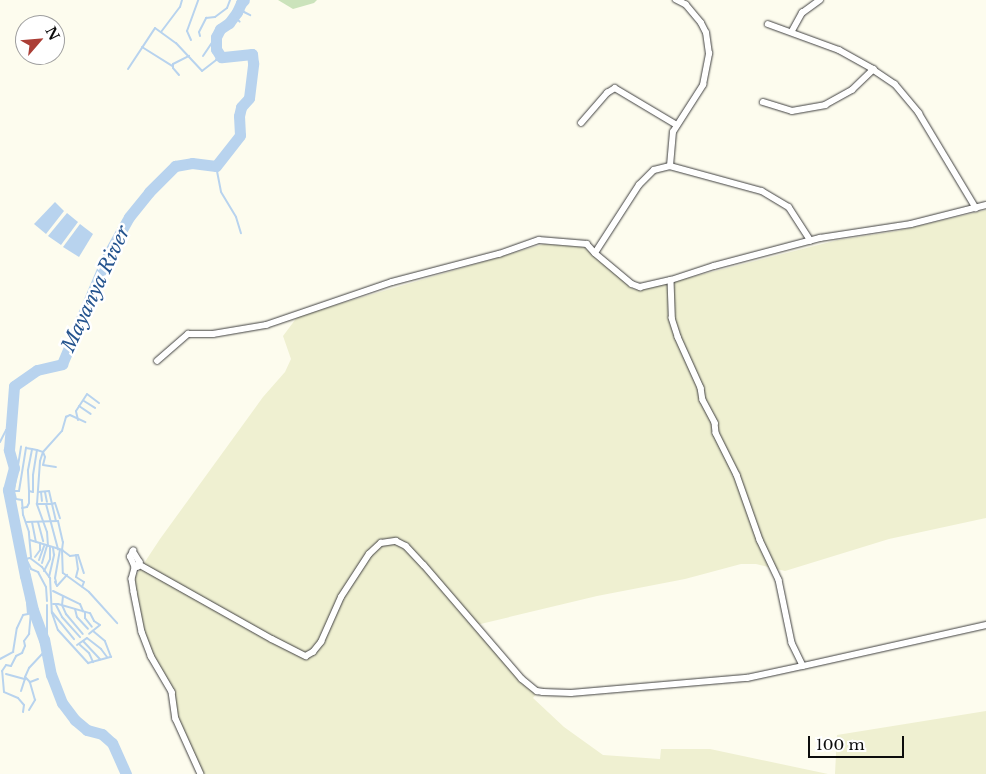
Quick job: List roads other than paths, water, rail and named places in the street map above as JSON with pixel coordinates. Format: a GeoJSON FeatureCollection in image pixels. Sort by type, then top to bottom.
{"type":"FeatureCollection","features":[{"type":"Feature","properties":{"kind":"street"},"geometry":{"type":"LineString","coordinates":[[670,166],[670,141],[676,125],[702,85],[709,54],[706,33],[701,23],[686,5],[676,0]]}},
{"type":"Feature","properties":{"kind":"street"},"geometry":{"type":"LineString","coordinates":[[792,31],[802,13],[820,0]]}},
{"type":"Feature","properties":{"kind":"street"},"geometry":{"type":"LineString","coordinates":[[768,24],[792,31],[839,50],[874,69],[895,84],[919,112],[976,208]]}},
{"type":"Feature","properties":{"kind":"street"},"geometry":{"type":"LineString","coordinates":[[763,102],[792,111],[825,106],[852,90],[874,69]]}},
{"type":"Feature","properties":{"kind":"street"},"geometry":{"type":"LineString","coordinates":[[581,123],[607,93],[615,88],[676,125]]}},
{"type":"Feature","properties":{"kind":"street"},"geometry":{"type":"LineString","coordinates":[[595,254],[644,179],[660,167],[670,166],[762,191],[789,207],[811,241]]}},
{"type":"Feature","properties":{"kind":"street"},"geometry":{"type":"LineString","coordinates":[[157,361],[188,334],[213,334],[266,325],[392,282],[499,254],[538,240],[587,244],[595,254],[632,284],[640,287],[671,280],[734,260],[811,241],[911,224],[986,205]]}},
{"type":"Feature","properties":{"kind":"street"},"geometry":{"type":"LineString","coordinates":[[671,280],[672,309],[678,337],[715,423],[716,433],[737,475],[760,540],[779,580],[792,643],[803,666]]}},
{"type":"Feature","properties":{"kind":"street"},"geometry":{"type":"LineString","coordinates":[[201,774],[176,719],[172,692],[151,656],[142,632],[132,579],[138,566],[306,656],[313,652],[321,642],[341,597],[369,554],[382,543],[396,541],[406,546],[424,565],[522,679],[537,691],[543,692],[571,693],[747,678],[986,625]]}},
{"type":"Feature","properties":{"kind":"water"},"geometry":{"type":"Polygon","coordinates":[[[55,202],[64,211],[46,234],[34,224],[55,202]]]}},
{"type":"Feature","properties":{"kind":"water"},"geometry":{"type":"Polygon","coordinates":[[[67,213],[78,222],[61,245],[48,236],[67,213]]]}},
{"type":"Feature","properties":{"kind":"water"},"geometry":{"type":"Polygon","coordinates":[[[80,224],[93,234],[79,257],[63,247],[80,224]]]}},
{"type":"Feature","properties":{"kind":"waterway"},"geometry":{"type":"LineString","coordinates":[[161,32],[180,7],[182,0]]}},
{"type":"Feature","properties":{"kind":"waterway"},"geometry":{"type":"LineString","coordinates":[[191,40],[187,31],[198,0]]}},
{"type":"Feature","properties":{"kind":"waterway"},"geometry":{"type":"LineString","coordinates":[[200,36],[199,32],[206,18],[215,17],[227,8],[230,0]]}},
{"type":"Feature","properties":{"kind":"waterway","name":"Mayanya River"},"geometry":{"type":"LineString","coordinates":[[126,774],[112,743],[102,734],[87,730],[75,720],[62,703],[51,675],[44,640],[33,610],[25,576],[8,490],[14,468],[9,450],[14,386],[37,370],[62,364],[109,253],[129,217],[149,192],[175,166],[192,163],[216,166],[240,135],[239,116],[241,107],[249,98],[253,63],[252,54],[221,57],[216,49],[216,37],[220,29],[229,23],[244,0]]}},
{"type":"Feature","properties":{"kind":"waterway"},"geometry":{"type":"LineString","coordinates":[[240,5],[244,12],[250,15]]}},
{"type":"Feature","properties":{"kind":"waterway"},"geometry":{"type":"LineString","coordinates":[[234,16],[240,22]]}},
{"type":"Feature","properties":{"kind":"waterway"},"geometry":{"type":"LineString","coordinates":[[128,69],[155,28],[176,43],[202,71],[216,60],[219,53]]}},
{"type":"Feature","properties":{"kind":"waterway"},"geometry":{"type":"LineString","coordinates":[[203,56],[216,37]]}},
{"type":"Feature","properties":{"kind":"waterway"},"geometry":{"type":"LineString","coordinates":[[142,47],[173,66]]}},
{"type":"Feature","properties":{"kind":"waterway"},"geometry":{"type":"LineString","coordinates":[[179,75],[173,68],[173,64],[189,56]]}},
{"type":"Feature","properties":{"kind":"waterway"},"geometry":{"type":"LineString","coordinates":[[216,166],[221,192],[236,217],[241,233]]}},
{"type":"Feature","properties":{"kind":"waterway"},"geometry":{"type":"LineString","coordinates":[[78,420],[76,411],[87,394],[99,403]]}},
{"type":"Feature","properties":{"kind":"waterway"},"geometry":{"type":"LineString","coordinates":[[84,401],[95,408]]}},
{"type":"Feature","properties":{"kind":"waterway"},"geometry":{"type":"LineString","coordinates":[[79,406],[91,414]]}},
{"type":"Feature","properties":{"kind":"waterway"},"geometry":{"type":"LineString","coordinates":[[48,546],[47,532],[37,504],[40,461],[43,452],[62,431],[66,417],[70,415],[85,422]]}},
{"type":"Feature","properties":{"kind":"waterway"},"geometry":{"type":"LineString","coordinates":[[0,442],[6,430],[10,427]]}},
{"type":"Feature","properties":{"kind":"waterway","name":"Mayanya River"},"geometry":{"type":"LineString","coordinates":[[14,491],[21,447]]}},
{"type":"Feature","properties":{"kind":"waterway"},"geometry":{"type":"LineString","coordinates":[[31,557],[29,532],[23,515],[22,500],[16,499],[14,491],[19,491],[26,448],[32,449]]}},
{"type":"Feature","properties":{"kind":"waterway"},"geometry":{"type":"LineString","coordinates":[[29,491],[28,470],[32,449],[37,450]]}},
{"type":"Feature","properties":{"kind":"waterway"},"geometry":{"type":"LineString","coordinates":[[22,508],[27,507],[29,503],[29,491],[33,492],[33,475],[37,450],[43,452],[45,457],[43,465],[56,467]]}},
{"type":"Feature","properties":{"kind":"waterway"},"geometry":{"type":"LineString","coordinates":[[37,504],[52,504],[49,491],[38,492]]}},
{"type":"Feature","properties":{"kind":"waterway"},"geometry":{"type":"LineString","coordinates":[[41,492],[42,501]]}},
{"type":"Feature","properties":{"kind":"waterway"},"geometry":{"type":"LineString","coordinates":[[45,492],[47,502]]}},
{"type":"Feature","properties":{"kind":"waterway"},"geometry":{"type":"LineString","coordinates":[[52,504],[55,503],[60,518]]}},
{"type":"Feature","properties":{"kind":"waterway"},"geometry":{"type":"LineString","coordinates":[[46,504],[58,549]]}},
{"type":"Feature","properties":{"kind":"waterway"},"geometry":{"type":"LineString","coordinates":[[52,504],[56,521]]}},
{"type":"Feature","properties":{"kind":"waterway"},"geometry":{"type":"LineString","coordinates":[[26,522],[58,521],[63,542],[62,550],[70,556],[78,555],[84,573]]}},
{"type":"Feature","properties":{"kind":"waterway"},"geometry":{"type":"LineString","coordinates":[[32,522],[36,542]]}},
{"type":"Feature","properties":{"kind":"waterway"},"geometry":{"type":"LineString","coordinates":[[38,522],[43,541]]}},
{"type":"Feature","properties":{"kind":"waterway"},"geometry":{"type":"LineString","coordinates":[[30,540],[62,550],[63,573],[89,592],[117,623]]}},
{"type":"Feature","properties":{"kind":"waterway"},"geometry":{"type":"LineString","coordinates":[[35,557],[40,550],[40,543]]}},
{"type":"Feature","properties":{"kind":"waterway"},"geometry":{"type":"LineString","coordinates":[[39,560],[44,546]]}},
{"type":"Feature","properties":{"kind":"waterway"},"geometry":{"type":"LineString","coordinates":[[42,563],[47,546]]}},
{"type":"Feature","properties":{"kind":"waterway"},"geometry":{"type":"LineString","coordinates":[[44,571],[50,559],[50,547]]}},
{"type":"Feature","properties":{"kind":"waterway"},"geometry":{"type":"LineString","coordinates":[[49,577],[54,555],[53,548]]}},
{"type":"Feature","properties":{"kind":"waterway"},"geometry":{"type":"LineString","coordinates":[[56,582],[60,550]]}},
{"type":"Feature","properties":{"kind":"waterway"},"geometry":{"type":"LineString","coordinates":[[76,555],[78,569],[76,577],[84,582],[82,587]]}},
{"type":"Feature","properties":{"kind":"waterway"},"geometry":{"type":"LineString","coordinates":[[22,560],[30,558],[42,567],[50,578],[52,613],[58,630],[88,663],[111,657],[105,641],[93,631]]}},
{"type":"Feature","properties":{"kind":"waterway"},"geometry":{"type":"LineString","coordinates":[[26,559],[31,569],[38,572],[46,587],[47,601]]}},
{"type":"Feature","properties":{"kind":"waterway"},"geometry":{"type":"LineString","coordinates":[[55,582],[57,586],[67,575]]}},
{"type":"Feature","properties":{"kind":"waterway"},"geometry":{"type":"LineString","coordinates":[[53,591],[80,604],[83,611]]}},
{"type":"Feature","properties":{"kind":"waterway"},"geometry":{"type":"LineString","coordinates":[[0,659],[13,652],[17,628],[23,615],[28,614],[26,592]]}},
{"type":"Feature","properties":{"kind":"waterway"},"geometry":{"type":"LineString","coordinates":[[63,596],[62,605],[66,614],[83,634]]}},
{"type":"Feature","properties":{"kind":"waterway"},"geometry":{"type":"LineString","coordinates":[[53,604],[90,613],[94,621],[100,625],[89,634]]}},
{"type":"Feature","properties":{"kind":"waterway"},"geometry":{"type":"LineString","coordinates":[[44,640],[47,638],[47,605]]}},
{"type":"Feature","properties":{"kind":"waterway"},"geometry":{"type":"LineString","coordinates":[[56,605],[62,617],[80,637]]}},
{"type":"Feature","properties":{"kind":"waterway"},"geometry":{"type":"LineString","coordinates":[[75,609],[77,617],[88,629]]}},
{"type":"Feature","properties":{"kind":"waterway"},"geometry":{"type":"LineString","coordinates":[[23,712],[24,705],[18,698],[4,692],[2,671],[6,665],[11,666],[16,656],[22,653],[25,646],[24,641],[29,634],[31,612],[33,610]]}},
{"type":"Feature","properties":{"kind":"waterway"},"geometry":{"type":"LineString","coordinates":[[52,612],[74,639]]}},
{"type":"Feature","properties":{"kind":"waterway"},"geometry":{"type":"LineString","coordinates":[[85,612],[85,618],[92,627]]}},
{"type":"Feature","properties":{"kind":"waterway"},"geometry":{"type":"LineString","coordinates":[[77,645],[87,638],[101,649],[107,657]]}},
{"type":"Feature","properties":{"kind":"waterway"},"geometry":{"type":"LineString","coordinates":[[83,641],[100,659]]}},
{"type":"Feature","properties":{"kind":"waterway"},"geometry":{"type":"LineString","coordinates":[[79,644],[89,653],[93,662]]}},
{"type":"Feature","properties":{"kind":"waterway"},"geometry":{"type":"LineString","coordinates":[[38,679],[30,682],[25,677],[29,668],[46,650]]}},
{"type":"Feature","properties":{"kind":"waterway"},"geometry":{"type":"LineString","coordinates":[[6,674],[25,679]]}},
{"type":"Feature","properties":{"kind":"waterway"},"geometry":{"type":"LineString","coordinates":[[21,691],[25,679]]}},
{"type":"Feature","properties":{"kind":"waterway"},"geometry":{"type":"LineString","coordinates":[[29,710],[35,700],[30,683]]}}]}
